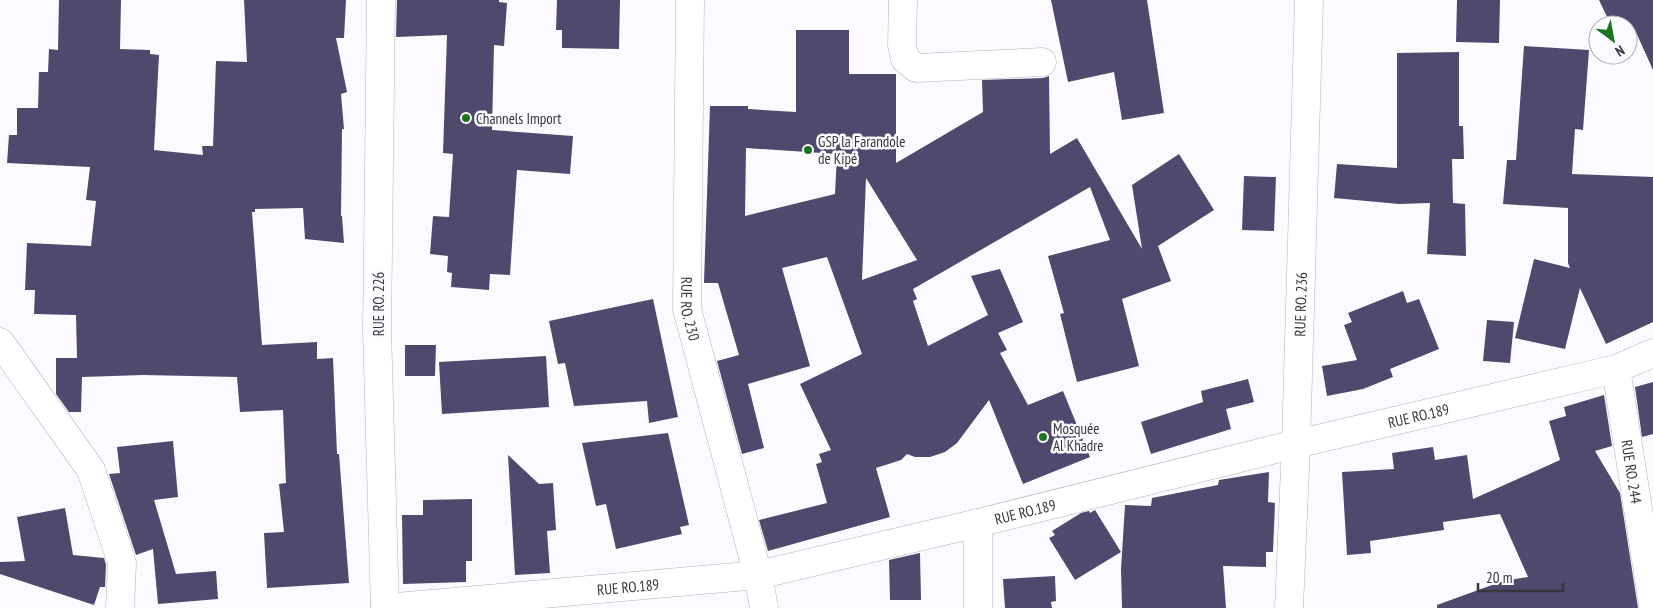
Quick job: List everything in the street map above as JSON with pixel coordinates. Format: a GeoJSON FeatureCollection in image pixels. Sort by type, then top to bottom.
{"type":"FeatureCollection","features":[{"type":"Feature","properties":{"kind":"street","name":"RUE RO. 226"},"geometry":{"type":"LineString","coordinates":[[381,0],[378,331],[385,608]]}},
{"type":"Feature","properties":{"kind":"street","name":"RUE RO. 230"},"geometry":{"type":"LineString","coordinates":[[690,0],[687,309],[758,575],[764,608]]}},
{"type":"Feature","properties":{"kind":"street"},"geometry":{"type":"LineString","coordinates":[[903,0],[902,45],[905,59],[916,68],[1042,62]]}},
{"type":"Feature","properties":{"kind":"street","name":"RUE RO. 236"},"geometry":{"type":"LineString","coordinates":[[1289,608],[1296,444],[1309,0]]}},
{"type":"Feature","properties":{"kind":"street"},"geometry":{"type":"LineString","coordinates":[[0,342],[91,470],[122,563],[120,608]]}},
{"type":"Feature","properties":{"kind":"street","name":"RUE RO.189"},"geometry":{"type":"LineString","coordinates":[[385,608],[758,575],[978,523],[1296,444],[1616,369],[1653,353]]}},
{"type":"Feature","properties":{"kind":"street","name":"RUE RO. 244"},"geometry":{"type":"LineString","coordinates":[[1616,369],[1653,604]]}},
{"type":"Feature","properties":{"kind":"street"},"geometry":{"type":"LineString","coordinates":[[978,523],[978,608]]}},
{"type":"Feature","properties":{"kind":"building"},"geometry":{"type":"Polygon","coordinates":[[[59,0],[121,0],[120,49],[150,50],[150,54],[159,55],[154,150],[203,155],[202,146],[213,146],[216,61],[247,62],[244,0],[346,0],[344,38],[336,38],[347,92],[341,94],[344,129],[342,129],[341,216],[344,243],[305,239],[303,208],[255,209],[255,212],[252,212],[262,345],[317,342],[317,359],[333,358],[337,454],[339,454],[349,583],[267,588],[264,533],[284,532],[279,484],[286,483],[283,410],[240,412],[237,377],[143,375],[82,377],[81,412],[69,412],[56,394],[56,358],[77,358],[76,315],[34,314],[35,290],[25,290],[27,243],[91,246],[96,201],[86,200],[90,167],[7,163],[9,135],[17,135],[17,108],[38,108],[39,72],[48,72],[49,49],[58,50],[59,0]]]}},
{"type":"Feature","properties":{"kind":"building"},"geometry":{"type":"Polygon","coordinates":[[[397,0],[499,0],[499,2],[507,3],[504,46],[494,45],[492,130],[573,136],[570,174],[517,170],[510,275],[490,274],[489,290],[451,287],[452,273],[447,272],[448,256],[430,254],[433,216],[449,217],[453,154],[443,153],[447,35],[396,37],[397,0]]]}},
{"type":"Feature","properties":{"kind":"building"},"geometry":{"type":"Polygon","coordinates":[[[557,0],[620,0],[619,49],[562,48],[562,30],[556,30],[557,0]]]}},
{"type":"Feature","properties":{"kind":"building"},"geometry":{"type":"Polygon","coordinates":[[[1051,0],[1147,0],[1164,113],[1122,120],[1114,72],[1068,82],[1051,0]]]}},
{"type":"Feature","properties":{"kind":"building"},"geometry":{"type":"Polygon","coordinates":[[[1457,0],[1500,0],[1499,43],[1456,42],[1457,0]]]}},
{"type":"Feature","properties":{"kind":"building"},"geometry":{"type":"Polygon","coordinates":[[[1599,0],[1653,0],[1653,70],[1638,37],[1638,15],[1606,15],[1599,0]]]}},
{"type":"Feature","properties":{"kind":"building"},"geometry":{"type":"Polygon","coordinates":[[[796,30],[849,30],[849,74],[896,74],[896,163],[983,112],[982,80],[1043,78],[1049,76],[1050,154],[1077,138],[1142,249],[1132,185],[1179,154],[1214,210],[1158,246],[1171,281],[1122,299],[1139,366],[1077,382],[1060,314],[1064,313],[1048,256],[1110,240],[1090,187],[913,289],[917,299],[913,301],[928,346],[988,315],[971,276],[1000,269],[1023,322],[998,333],[1007,350],[1000,353],[1028,405],[1063,391],[1090,457],[1023,484],[989,400],[957,443],[945,452],[930,457],[915,457],[907,454],[901,460],[876,468],[890,517],[768,551],[759,520],[827,503],[816,464],[822,462],[819,454],[831,450],[800,384],[862,354],[827,257],[782,268],[810,366],[748,384],[764,448],[742,454],[717,361],[739,355],[718,283],[704,283],[710,106],[748,106],[748,109],[796,112],[796,30]],[[746,148],[745,216],[835,194],[837,154],[746,148]],[[866,178],[862,280],[917,260],[866,178]]]}},
{"type":"Feature","properties":{"kind":"building"},"geometry":{"type":"Polygon","coordinates":[[[1524,46],[1588,50],[1583,130],[1575,129],[1572,174],[1653,177],[1653,322],[1606,344],[1580,288],[1565,349],[1515,338],[1534,259],[1570,268],[1568,263],[1568,208],[1503,204],[1507,160],[1516,160],[1524,46]]]}},
{"type":"Feature","properties":{"kind":"building"},"geometry":{"type":"Polygon","coordinates":[[[1459,52],[1459,126],[1463,126],[1464,159],[1452,159],[1453,203],[1465,204],[1466,256],[1427,254],[1430,203],[1399,204],[1334,198],[1337,164],[1397,168],[1397,53],[1459,52]]]}},
{"type":"Feature","properties":{"kind":"building"},"geometry":{"type":"Polygon","coordinates":[[[1244,176],[1276,177],[1274,231],[1242,230],[1244,176]]]}},
{"type":"Feature","properties":{"kind":"building"},"geometry":{"type":"Polygon","coordinates":[[[1403,291],[1407,303],[1419,299],[1439,349],[1390,369],[1393,377],[1363,389],[1327,396],[1322,366],[1357,360],[1344,325],[1352,322],[1348,313],[1403,291]]]}},
{"type":"Feature","properties":{"kind":"building"},"geometry":{"type":"Polygon","coordinates":[[[653,299],[678,417],[649,423],[647,401],[574,406],[565,363],[558,364],[549,321],[653,299]]]}},
{"type":"Feature","properties":{"kind":"building"},"geometry":{"type":"Polygon","coordinates":[[[1487,320],[1514,322],[1510,363],[1483,361],[1487,320]]]}},
{"type":"Feature","properties":{"kind":"building"},"geometry":{"type":"Polygon","coordinates":[[[405,345],[436,345],[435,376],[405,376],[405,345]]]}},
{"type":"Feature","properties":{"kind":"building"},"geometry":{"type":"Polygon","coordinates":[[[546,356],[549,407],[442,414],[439,362],[546,356]]]}},
{"type":"Feature","properties":{"kind":"building"},"geometry":{"type":"Polygon","coordinates":[[[1248,379],[1254,402],[1226,409],[1231,429],[1151,454],[1141,422],[1203,402],[1201,391],[1248,379]]]}},
{"type":"Feature","properties":{"kind":"building"},"geometry":{"type":"Polygon","coordinates":[[[1653,382],[1653,434],[1642,437],[1635,387],[1653,382]]]}},
{"type":"Feature","properties":{"kind":"building"},"geometry":{"type":"Polygon","coordinates":[[[1604,395],[1612,446],[1595,451],[1620,493],[1638,608],[1437,608],[1437,605],[1503,581],[1528,577],[1500,514],[1443,522],[1444,530],[1370,541],[1371,553],[1347,555],[1342,472],[1394,469],[1392,453],[1433,447],[1435,460],[1467,455],[1473,499],[1560,460],[1549,421],[1566,416],[1564,407],[1604,395]]]}},
{"type":"Feature","properties":{"kind":"building"},"geometry":{"type":"Polygon","coordinates":[[[668,433],[689,525],[680,527],[682,534],[616,549],[606,504],[596,506],[582,443],[668,433]]]}},
{"type":"Feature","properties":{"kind":"building"},"geometry":{"type":"Polygon","coordinates":[[[173,441],[178,497],[154,500],[176,574],[216,571],[218,599],[158,604],[153,549],[136,555],[109,474],[120,473],[117,447],[173,441]]]}},
{"type":"Feature","properties":{"kind":"building"},"geometry":{"type":"Polygon","coordinates":[[[508,455],[539,484],[553,483],[556,530],[547,531],[550,573],[515,575],[508,455]]]}},
{"type":"Feature","properties":{"kind":"building"},"geometry":{"type":"Polygon","coordinates":[[[1269,472],[1268,502],[1275,503],[1273,552],[1266,552],[1266,567],[1223,566],[1226,608],[1122,608],[1121,569],[1125,505],[1151,506],[1152,498],[1218,485],[1219,480],[1269,472]]]}},
{"type":"Feature","properties":{"kind":"building"},"geometry":{"type":"Polygon","coordinates":[[[472,499],[472,561],[466,561],[466,582],[403,584],[402,515],[423,515],[423,500],[472,499]]]}},
{"type":"Feature","properties":{"kind":"building"},"geometry":{"type":"Polygon","coordinates":[[[65,508],[73,555],[104,558],[106,565],[105,587],[100,587],[94,605],[0,574],[0,562],[25,561],[17,517],[65,508]]]}},
{"type":"Feature","properties":{"kind":"building"},"geometry":{"type":"Polygon","coordinates":[[[1095,510],[1121,552],[1075,580],[1049,538],[1055,535],[1052,531],[1081,513],[1089,511],[1090,513],[1095,510]]]}},
{"type":"Feature","properties":{"kind":"building"},"geometry":{"type":"Polygon","coordinates":[[[920,553],[921,600],[890,600],[889,560],[920,553]]]}},
{"type":"Feature","properties":{"kind":"building"},"geometry":{"type":"Polygon","coordinates":[[[1055,576],[1056,601],[1051,602],[1052,608],[1005,608],[1003,579],[1055,576]]]}},
{"type":"Feature","properties":{"kind":"place","name":"Channels Import"},"geometry":{"type":"Point","coordinates":[466,118]}},
{"type":"Feature","properties":{"kind":"place","name":"GSP la Farandole de Kipé"},"geometry":{"type":"Point","coordinates":[808,150]}},
{"type":"Feature","properties":{"kind":"place","name":"Mosquée Al Khadre"},"geometry":{"type":"Point","coordinates":[1043,437]}}]}
